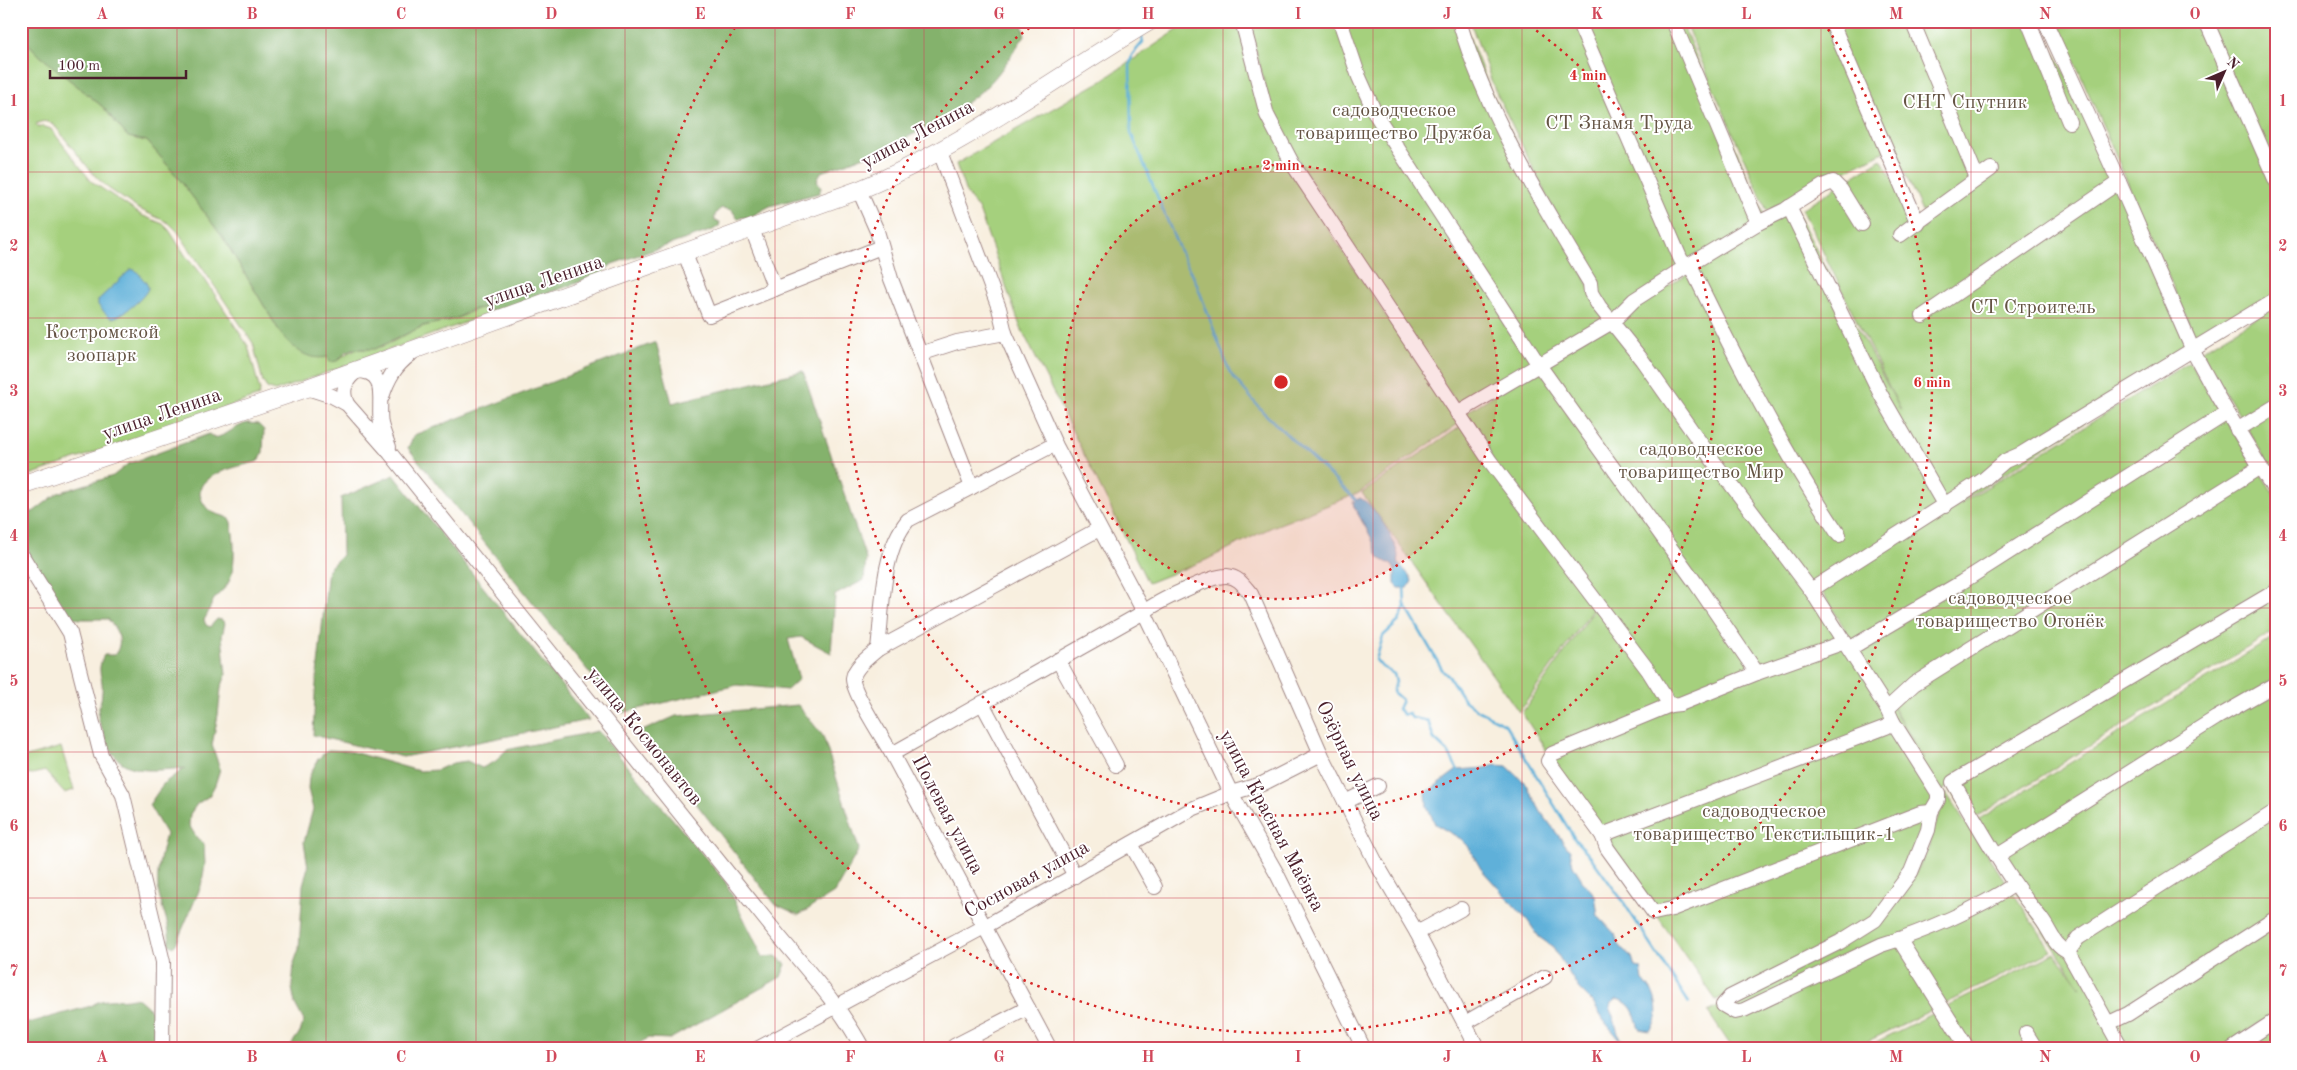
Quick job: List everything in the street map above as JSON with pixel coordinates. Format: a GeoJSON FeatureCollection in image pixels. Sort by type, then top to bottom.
{"type":"FeatureCollection","features":[{"type":"Feature","properties":{"kind":"main road","name":"улица Ленина"},"geometry":{"type":"LineString","coordinates":[[21,485],[357,371],[752,230],[899,174],[940,152],[1150,21]]}},
{"type":"Feature","properties":{"kind":"street"},"geometry":{"type":"LineString","coordinates":[[1242,21],[1267,115],[1274,132],[1292,163],[1496,469],[1648,670],[1670,705]]}},
{"type":"Feature","properties":{"kind":"street"},"geometry":{"type":"LineString","coordinates":[[1340,21],[1359,77],[1376,115],[1539,365],[1695,582],[1757,673]]}},
{"type":"Feature","properties":{"kind":"street"},"geometry":{"type":"LineString","coordinates":[[1459,21],[1485,92],[1544,206],[1590,283],[1592,293],[1599,306],[1642,360],[1714,462],[1811,590],[1938,793],[1938,800],[1931,812],[1928,830],[1911,872],[1875,920],[1840,942],[1730,997],[1723,1005],[1735,1012],[1744,1010],[1881,945],[1995,897],[2015,884]]}},
{"type":"Feature","properties":{"kind":"street"},"geometry":{"type":"LineString","coordinates":[[1578,21],[1681,260],[1693,271],[1745,376],[1813,495],[1839,534]]}},
{"type":"Feature","properties":{"kind":"street"},"geometry":{"type":"LineString","coordinates":[[1673,21],[1758,223]]}},
{"type":"Feature","properties":{"kind":"street"},"geometry":{"type":"LineString","coordinates":[[1831,21],[1918,224]]}},
{"type":"Feature","properties":{"kind":"street"},"geometry":{"type":"LineString","coordinates":[[1912,21],[1978,178]]}},
{"type":"Feature","properties":{"kind":"street"},"geometry":{"type":"LineString","coordinates":[[2028,21],[2069,122]]}},
{"type":"Feature","properties":{"kind":"street"},"geometry":{"type":"LineString","coordinates":[[2045,21],[2120,182],[2193,350],[2227,413],[2276,493]]}},
{"type":"Feature","properties":{"kind":"street"},"geometry":{"type":"LineString","coordinates":[[2206,21],[2276,181]]}},
{"type":"Feature","properties":{"kind":"street","name":"улица Красная Маёвка"},"geometry":{"type":"LineString","coordinates":[[940,152],[999,308],[1004,333],[1056,444],[1144,612],[1231,793],[1277,874],[1364,1049]]}},
{"type":"Feature","properties":{"kind":"street"},"geometry":{"type":"LineString","coordinates":[[1900,235],[1918,224],[1991,169]]}},
{"type":"Feature","properties":{"kind":"street"},"geometry":{"type":"LineString","coordinates":[[1457,413],[1612,322],[1634,300],[1758,223],[1823,186],[1833,182],[1841,190],[1862,224]]}},
{"type":"Feature","properties":{"kind":"street"},"geometry":{"type":"LineString","coordinates":[[1923,316],[2120,182]]}},
{"type":"Feature","properties":{"kind":"street"},"geometry":{"type":"LineString","coordinates":[[859,190],[972,487]]}},
{"type":"Feature","properties":{"kind":"street"},"geometry":{"type":"LineString","coordinates":[[1789,207],[1881,395],[1945,506]]}},
{"type":"Feature","properties":{"kind":"street"},"geometry":{"type":"LineString","coordinates":[[752,230],[775,289]]}},
{"type":"Feature","properties":{"kind":"street"},"geometry":{"type":"LineString","coordinates":[[685,254],[709,315],[881,247]]}},
{"type":"Feature","properties":{"kind":"street"},"geometry":{"type":"LineString","coordinates":[[1811,590],[1945,506],[1984,480],[2005,461],[2029,449],[2276,299]]}},
{"type":"Feature","properties":{"kind":"street"},"geometry":{"type":"LineString","coordinates":[[920,354],[957,342],[1004,333]]}},
{"type":"Feature","properties":{"kind":"street"},"geometry":{"type":"LineString","coordinates":[[380,405],[387,381],[398,364],[418,349]]}},
{"type":"Feature","properties":{"kind":"street"},"geometry":{"type":"LineString","coordinates":[[347,404],[344,397],[344,387],[348,378],[357,371],[372,374],[379,381],[382,425],[390,452]]}},
{"type":"Feature","properties":{"kind":"street"},"geometry":{"type":"LineString","coordinates":[[306,388],[332,396],[347,404]]}},
{"type":"Feature","properties":{"kind":"street","name":"улица Космонавтов"},"geometry":{"type":"LineString","coordinates":[[347,404],[390,452],[778,935],[837,1005],[863,1049]]}},
{"type":"Feature","properties":{"kind":"street"},"geometry":{"type":"LineString","coordinates":[[2238,430],[2276,406]]}},
{"type":"Feature","properties":{"kind":"street"},"geometry":{"type":"LineString","coordinates":[[1931,812],[1920,813],[1654,913],[1607,848],[1602,835],[1548,761],[1549,757],[1670,705],[1698,698],[1757,673],[1847,645],[1962,582],[2227,413]]}},
{"type":"Feature","properties":{"kind":"street"},"geometry":{"type":"LineString","coordinates":[[878,649],[886,568],[900,530],[908,520],[1056,444]]}},
{"type":"Feature","properties":{"kind":"street"},"geometry":{"type":"LineString","coordinates":[[1887,709],[1914,684],[2260,467]]}},
{"type":"Feature","properties":{"kind":"street"},"geometry":{"type":"LineString","coordinates":[[878,649],[1099,529]]}},
{"type":"Feature","properties":{"kind":"street"},"geometry":{"type":"LineString","coordinates":[[21,554],[70,633],[101,755],[122,795],[163,962],[162,1049]]}},
{"type":"Feature","properties":{"kind":"street","name":"Озёрная улица"},"geometry":{"type":"LineString","coordinates":[[1144,612],[1155,603],[1214,579],[1227,576],[1241,581],[1251,594],[1321,754],[1375,860],[1417,933],[1478,1049]]}},
{"type":"Feature","properties":{"kind":"street"},"geometry":{"type":"LineString","coordinates":[[2122,1049],[2109,1022],[2068,952],[2060,948],[2054,941],[2043,922],[2015,884],[1981,832],[1953,782],[2276,591]]}},
{"type":"Feature","properties":{"kind":"street"},"geometry":{"type":"LineString","coordinates":[[892,754],[1144,612]]}},
{"type":"Feature","properties":{"kind":"street","name":"Полевая улица"},"geometry":{"type":"LineString","coordinates":[[878,649],[858,668],[853,678],[855,688],[1050,1049]]}},
{"type":"Feature","properties":{"kind":"street"},"geometry":{"type":"LineString","coordinates":[[1058,660],[1116,765]]}},
{"type":"Feature","properties":{"kind":"street"},"geometry":{"type":"LineString","coordinates":[[1997,856],[2216,718],[2276,684]]}},
{"type":"Feature","properties":{"kind":"street"},"geometry":{"type":"LineString","coordinates":[[982,703],[1075,876]]}},
{"type":"Feature","properties":{"kind":"street"},"geometry":{"type":"LineString","coordinates":[[1602,835],[1886,727],[1893,722]]}},
{"type":"Feature","properties":{"kind":"street","name":"Сосновая улица"},"geometry":{"type":"LineString","coordinates":[[757,1049],[984,927],[1192,810],[1231,793],[1262,784],[1321,754]]}},
{"type":"Feature","properties":{"kind":"street"},"geometry":{"type":"LineString","coordinates":[[1346,802],[1378,786]]}},
{"type":"Feature","properties":{"kind":"street"},"geometry":{"type":"LineString","coordinates":[[2068,952],[2078,938],[2276,811]]}},
{"type":"Feature","properties":{"kind":"street"},"geometry":{"type":"LineString","coordinates":[[1132,844],[1155,887]]}},
{"type":"Feature","properties":{"kind":"street"},"geometry":{"type":"LineString","coordinates":[[1417,933],[1461,909]]}},
{"type":"Feature","properties":{"kind":"street"},"geometry":{"type":"LineString","coordinates":[[2109,1022],[2128,1014],[2276,918]]}},
{"type":"Feature","properties":{"kind":"street"},"geometry":{"type":"LineString","coordinates":[[1899,939],[1968,1049]]}},
{"type":"Feature","properties":{"kind":"street"},"geometry":{"type":"LineString","coordinates":[[1465,1023],[1545,978]]}},
{"type":"Feature","properties":{"kind":"street"},"geometry":{"type":"LineString","coordinates":[[954,1046],[1028,1008]]}},
{"type":"Feature","properties":{"kind":"street"},"geometry":{"type":"LineString","coordinates":[[2232,1049],[2276,1020]]}},
{"type":"Feature","properties":{"kind":"street"},"geometry":{"type":"LineString","coordinates":[[2026,1032],[2036,1049]]}},
{"type":"Feature","properties":{"kind":"green space"},"geometry":{"type":"Polygon","coordinates":[[[21,21],[1021,21],[1025,35],[997,75],[969,101],[950,114],[908,137],[821,172],[817,181],[821,188],[819,193],[770,206],[750,217],[737,218],[732,210],[722,208],[715,216],[715,221],[720,222],[719,226],[713,230],[612,264],[600,275],[497,311],[489,310],[485,307],[471,310],[457,318],[423,326],[375,349],[353,349],[346,352],[337,361],[330,362],[328,357],[320,358],[301,353],[281,334],[224,239],[180,180],[147,141],[128,137],[103,107],[39,55],[21,36],[21,21]]]}},
{"type":"Feature","properties":{"kind":"green space"},"geometry":{"type":"Polygon","coordinates":[[[1191,21],[1236,21],[1290,172],[1458,424],[1359,493],[1272,527],[1206,560],[1148,583],[1020,326],[979,210],[966,193],[956,164],[1101,81],[1191,21]]]}},
{"type":"Feature","properties":{"kind":"green space","name":"садоводческое товарищество Дружба"},"geometry":{"type":"Polygon","coordinates":[[[1248,21],[1463,21],[1490,90],[1607,322],[1457,404],[1304,170],[1274,119],[1248,21]]]}},
{"type":"Feature","properties":{"kind":"green space","name":"СТ Знамя Труда"},"geometry":{"type":"Polygon","coordinates":[[[1470,21],[1681,21],[1765,217],[1608,321],[1494,88],[1470,21]]]}},
{"type":"Feature","properties":{"kind":"green space"},"geometry":{"type":"Polygon","coordinates":[[[1684,21],[2038,21],[2088,119],[2192,354],[1949,509],[1813,583],[1924,758],[1821,590],[2189,362],[2276,497],[2276,630],[1971,820],[1948,787],[1944,789],[1928,842],[1913,879],[1928,849],[1946,793],[2052,951],[1852,1049],[1733,1049],[1708,1012],[1840,943],[1716,1000],[1545,755],[1548,753],[1522,713],[1596,607],[1519,712],[1362,493],[1460,427],[1462,415],[1794,207],[1901,411],[1802,209],[1881,159],[1924,229],[1927,222],[1893,147],[1767,211],[1684,21]]]}},
{"type":"Feature","properties":{"kind":"green space"},"geometry":{"type":"Polygon","coordinates":[[[2057,21],[2276,21],[2276,295],[2198,344],[2057,21]]]}},
{"type":"Feature","properties":{"kind":"green space","name":"Костромской зоопарк"},"geometry":{"type":"Polygon","coordinates":[[[21,36],[39,55],[103,107],[128,137],[147,141],[180,180],[224,239],[281,334],[337,361],[351,351],[383,346],[419,328],[458,318],[476,309],[485,308],[497,311],[275,391],[267,388],[263,382],[253,343],[178,232],[169,223],[137,208],[108,188],[95,176],[54,125],[41,122],[36,124],[39,128],[42,126],[51,129],[91,181],[141,215],[163,224],[169,230],[187,258],[204,278],[248,346],[260,391],[259,396],[21,478],[21,36]]]}},
{"type":"Feature","properties":{"kind":"green space"},"geometry":{"type":"Polygon","coordinates":[[[2276,305],[2276,477],[2201,351],[2276,305]]]}},
{"type":"Feature","properties":{"kind":"green space"},"geometry":{"type":"Polygon","coordinates":[[[656,342],[672,403],[803,371],[866,559],[864,580],[835,595],[831,653],[801,637],[788,639],[799,679],[787,690],[737,685],[622,713],[408,448],[414,435],[656,342]]]}},
{"type":"Feature","properties":{"kind":"green space"},"geometry":{"type":"Polygon","coordinates":[[[247,423],[258,424],[264,430],[263,452],[259,461],[216,474],[201,487],[200,496],[206,507],[211,512],[230,519],[234,543],[234,562],[227,585],[213,600],[204,620],[206,625],[210,627],[217,619],[225,623],[222,636],[226,675],[221,688],[212,745],[220,769],[209,796],[197,804],[190,814],[189,825],[197,838],[204,844],[205,865],[201,886],[173,947],[169,944],[168,925],[158,887],[159,864],[166,834],[149,805],[164,783],[185,768],[146,770],[135,768],[116,758],[109,748],[98,717],[102,687],[100,666],[104,655],[115,655],[118,650],[119,636],[108,619],[80,619],[68,616],[52,598],[21,552],[21,510],[33,512],[58,493],[113,476],[128,464],[209,434],[214,438],[218,437],[247,423]]]}},
{"type":"Feature","properties":{"kind":"green space"},"geometry":{"type":"Polygon","coordinates":[[[394,475],[589,720],[403,757],[313,735],[315,694],[328,569],[342,555],[341,498],[394,475]]]}},
{"type":"Feature","properties":{"kind":"green space"},"geometry":{"type":"Polygon","coordinates":[[[2276,636],[2276,1012],[2220,1049],[1862,1049],[2055,953],[2081,987],[1971,824],[2276,636]]]}},
{"type":"Feature","properties":{"kind":"green space"},"geometry":{"type":"Polygon","coordinates":[[[798,705],[823,736],[859,849],[834,893],[799,915],[775,904],[640,732],[676,716],[798,705]]]}},
{"type":"Feature","properties":{"kind":"green space"},"geometry":{"type":"Polygon","coordinates":[[[598,731],[725,881],[763,957],[776,956],[786,964],[781,977],[670,1039],[648,1038],[630,1049],[288,1049],[300,1032],[304,1021],[295,1004],[292,988],[294,963],[299,949],[303,885],[308,867],[304,842],[313,809],[308,789],[309,777],[318,759],[328,750],[349,751],[419,771],[437,770],[453,763],[467,761],[482,768],[496,761],[506,750],[598,731]]]}},
{"type":"Feature","properties":{"kind":"green space"},"geometry":{"type":"Polygon","coordinates":[[[61,747],[74,790],[64,793],[45,771],[28,775],[23,758],[61,747]]]}},
{"type":"Feature","properties":{"kind":"green space"},"geometry":{"type":"Polygon","coordinates":[[[139,999],[158,1016],[158,1037],[155,1049],[21,1049],[21,1025],[91,1006],[101,1001],[139,999]]]}},
{"type":"Feature","properties":{"kind":"green space"},"geometry":{"type":"Polygon","coordinates":[[[2276,1023],[2276,1049],[2236,1049],[2276,1023]]]}},
{"type":"Feature","properties":{"kind":"water"},"geometry":{"type":"Polygon","coordinates":[[[131,269],[137,272],[148,288],[127,311],[112,318],[98,305],[98,300],[131,269]]]}},
{"type":"Feature","properties":{"kind":"water"},"geometry":{"type":"Polygon","coordinates":[[[1360,498],[1371,507],[1388,532],[1396,548],[1400,565],[1411,578],[1412,581],[1408,588],[1399,588],[1395,584],[1395,570],[1392,565],[1379,558],[1371,537],[1354,507],[1353,502],[1360,498]]]}},
{"type":"Feature","properties":{"kind":"water"},"geometry":{"type":"Polygon","coordinates":[[[1496,765],[1507,766],[1526,784],[1541,812],[1570,851],[1573,865],[1584,883],[1595,895],[1598,916],[1615,934],[1618,945],[1632,957],[1635,967],[1641,968],[1643,981],[1652,991],[1656,1004],[1656,1019],[1650,1031],[1639,1029],[1630,1007],[1617,999],[1612,1003],[1610,1010],[1621,1041],[1604,1021],[1593,1003],[1579,989],[1553,947],[1539,937],[1528,921],[1481,869],[1468,846],[1461,839],[1435,824],[1427,806],[1426,793],[1457,770],[1485,768],[1496,765]]]}},
{"type":"Feature","properties":{"kind":"waterway"},"geometry":{"type":"LineString","coordinates":[[1141,34],[1143,42],[1132,55],[1130,64],[1131,133],[1180,251],[1196,282],[1230,373],[1263,412],[1357,501]]}},
{"type":"Feature","properties":{"kind":"waterway"},"geometry":{"type":"LineString","coordinates":[[1404,587],[1405,607],[1399,621],[1383,636],[1376,660],[1382,667],[1394,674],[1396,681],[1393,692],[1402,700],[1398,709],[1404,715],[1408,713],[1412,718],[1428,721],[1434,739],[1448,752],[1459,772]]}},
{"type":"Feature","properties":{"kind":"waterway"},"geometry":{"type":"LineString","coordinates":[[1406,607],[1443,671],[1450,678],[1464,700],[1477,710],[1505,724],[1576,841],[1587,852],[1622,900],[1689,1003]]}},
{"type":"Feature","properties":{"kind":"waterway"},"geometry":{"type":"LineString","coordinates":[[1621,1040],[1626,1044],[1644,1049]]}},
{"type":"Feature","properties":{"kind":"park label","name":"СНТ Спутник"},"geometry":{"type":"Point","coordinates":[1965,103]}},
{"type":"Feature","properties":{"kind":"park label","name":"СТ Строитель"},"geometry":{"type":"Point","coordinates":[2033,308]}},
{"type":"Feature","properties":{"kind":"park label","name":"садоводческое товарищество Мир"},"geometry":{"type":"Point","coordinates":[1701,462]}},
{"type":"Feature","properties":{"kind":"park label","name":"садоводческое товарищество Огонёк"},"geometry":{"type":"Point","coordinates":[2010,610]}},
{"type":"Feature","properties":{"kind":"park label","name":"садоводческое товарищество Текстильщик-1"},"geometry":{"type":"Point","coordinates":[1764,824]}}]}
